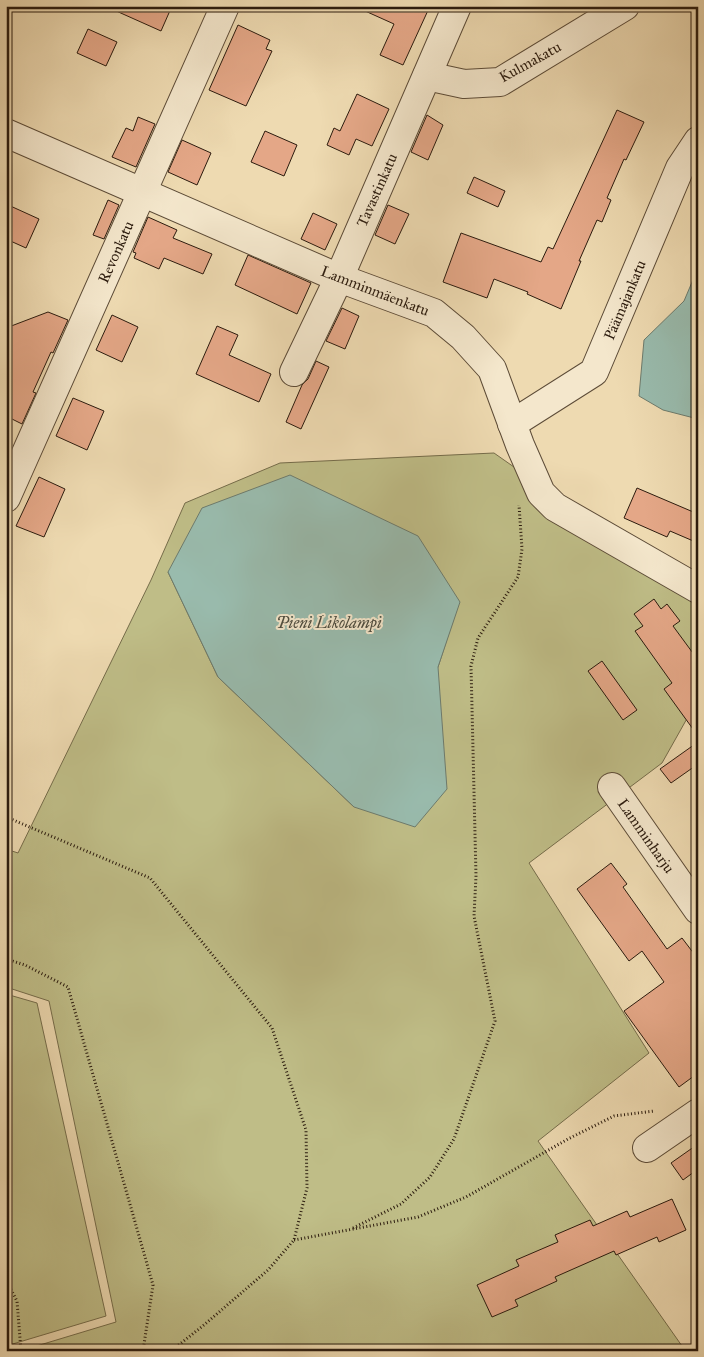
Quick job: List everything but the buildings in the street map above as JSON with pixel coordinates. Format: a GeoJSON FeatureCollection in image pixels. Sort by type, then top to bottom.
{"type":"FeatureCollection","features":[{"type":"Feature","properties":{"kind":"street","name":"Revonkatu"},"geometry":{"type":"LineString","coordinates":[[6,498],[225,6]]}},
{"type":"Feature","properties":{"kind":"street","name":"Tavastinkatu"},"geometry":{"type":"LineString","coordinates":[[294,372],[339,278],[456,6]]}},
{"type":"Feature","properties":{"kind":"street","name":"Kulmakatu"},"geometry":{"type":"LineString","coordinates":[[427,76],[464,84],[500,82],[625,6]]}},
{"type":"Feature","properties":{"kind":"street","name":"Lamminmäenkatu"},"geometry":{"type":"LineString","coordinates":[[6,133],[143,191],[339,278],[434,313],[463,337],[492,369],[540,493],[555,507],[698,589]]}},
{"type":"Feature","properties":{"kind":"street","name":"Päämajankatu"},"geometry":{"type":"LineString","coordinates":[[512,424],[594,372],[680,168],[698,141]]}},
{"type":"Feature","properties":{"kind":"street","name":"Lamminharju"},"geometry":{"type":"LineString","coordinates":[[612,786],[698,910]]}},
{"type":"Feature","properties":{"kind":"street"},"geometry":{"type":"LineString","coordinates":[[647,1148],[689,1119]]}},
{"type":"Feature","properties":{"kind":"path"},"geometry":{"type":"LineString","coordinates":[[353,1228],[401,1204],[430,1177],[454,1139],[496,1021],[474,916],[476,876],[470,666],[478,638],[518,577],[522,549],[518,502]]}},
{"type":"Feature","properties":{"kind":"path"},"geometry":{"type":"LineString","coordinates":[[6,817],[150,878],[272,1028],[306,1130],[307,1188],[294,1240],[268,1270],[171,1351]]}},
{"type":"Feature","properties":{"kind":"path"},"geometry":{"type":"LineString","coordinates":[[6,960],[25,965],[68,987],[153,1285],[143,1351]]}},
{"type":"Feature","properties":{"kind":"path"},"geometry":{"type":"LineString","coordinates":[[294,1240],[418,1217],[466,1197],[568,1139],[614,1116],[656,1111],[689,1119]]}},
{"type":"Feature","properties":{"kind":"path"},"geometry":{"type":"LineString","coordinates":[[6,1280],[17,1301],[21,1351]]}},
{"type":"Feature","properties":{"kind":"shaded area"},"geometry":{"type":"Polygon","coordinates":[[[494,453],[698,596],[698,699],[662,763],[529,863],[649,1053],[538,1141],[682,1346],[676,1351],[20,1351],[116,1322],[49,1001],[6,987],[6,849],[18,853],[151,580],[185,503],[280,463],[494,453]],[[168,572],[218,677],[354,807],[438,667],[459,602],[168,572]]]}},
{"type":"Feature","properties":{"kind":"shaded area"},"geometry":{"type":"Polygon","coordinates":[[[6,994],[37,1003],[106,1316],[6,1346],[6,994]]]}},
{"type":"Feature","properties":{"kind":"water"},"geometry":{"type":"Polygon","coordinates":[[[698,268],[698,419],[663,410],[639,396],[644,340],[684,301],[698,268]]]}},
{"type":"Feature","properties":{"kind":"water","name":"Pieni Likolampi"},"geometry":{"type":"Polygon","coordinates":[[[290,475],[418,536],[460,602],[438,667],[447,789],[415,827],[354,807],[218,677],[168,572],[202,508],[290,475]]]}}]}
